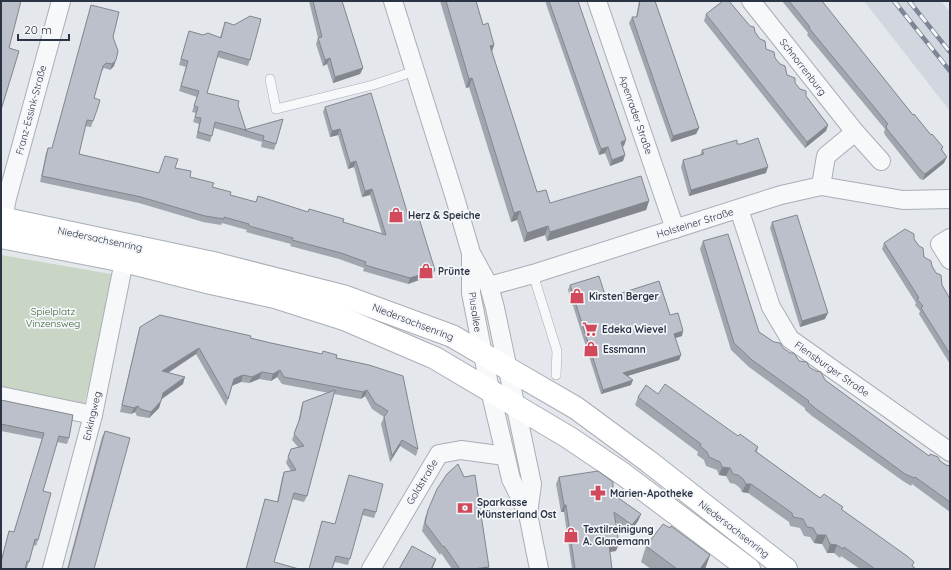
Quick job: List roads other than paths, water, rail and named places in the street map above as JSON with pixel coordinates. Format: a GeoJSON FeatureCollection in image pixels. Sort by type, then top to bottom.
{"type":"FeatureCollection","features":[{"type":"Feature","properties":{"kind":"main road","name":"Niedersachsenring"},"geometry":{"type":"LineString","coordinates":[[2,225],[124,261],[211,283],[275,297],[344,318],[435,358],[516,405],[624,474],[749,569]]}},
{"type":"Feature","properties":{"kind":"main road","name":"Niedersachsenring"},"geometry":{"type":"LineString","coordinates":[[2,225],[214,263],[346,297],[452,336],[587,416],[654,465],[786,569]]}},
{"type":"Feature","properties":{"kind":"street","name":"Franz-Essink-Straße"},"geometry":{"type":"LineString","coordinates":[[2,225],[7,198],[61,1]]}},
{"type":"Feature","properties":{"kind":"street"},"geometry":{"type":"LineString","coordinates":[[393,1],[471,253]]}},
{"type":"Feature","properties":{"kind":"street","name":"Apenrader Straße"},"geometry":{"type":"LineString","coordinates":[[597,1],[675,229]]}},
{"type":"Feature","properties":{"kind":"street","name":"Schnorrenburg"},"geometry":{"type":"LineString","coordinates":[[751,1],[855,132],[881,161]]}},
{"type":"Feature","properties":{"kind":"street"},"geometry":{"type":"LineString","coordinates":[[821,186],[826,156],[855,132]]}},
{"type":"Feature","properties":{"kind":"street","name":"Holsteiner Straße"},"geometry":{"type":"LineString","coordinates":[[489,286],[533,274],[781,195],[821,186],[903,200],[950,199]]}},
{"type":"Feature","properties":{"kind":"street","name":"Flensburger Straße"},"geometry":{"type":"LineString","coordinates":[[739,209],[771,307],[790,339],[950,452]]}},
{"type":"Feature","properties":{"kind":"street"},"geometry":{"type":"LineString","coordinates":[[950,238],[940,244],[950,260]]}},
{"type":"Feature","properties":{"kind":"street","name":"Piusallee"},"geometry":{"type":"LineString","coordinates":[[471,253],[489,286],[516,405],[532,484],[528,514]]}},
{"type":"Feature","properties":{"kind":"street","name":"Piusallee"},"geometry":{"type":"LineString","coordinates":[[471,253],[471,294],[482,353],[514,488],[528,514],[539,569]]}},
{"type":"Feature","properties":{"kind":"street","name":"Enkingweg"},"geometry":{"type":"LineString","coordinates":[[52,569],[93,415],[124,261]]}},
{"type":"Feature","properties":{"kind":"street"},"geometry":{"type":"LineString","coordinates":[[1,396],[93,415]]}},
{"type":"Feature","properties":{"kind":"street","name":"Goldstraße"},"geometry":{"type":"LineString","coordinates":[[371,569],[439,454],[461,450],[506,456]]}},
{"type":"Feature","properties":{"kind":"lane"},"geometry":{"type":"LineString","coordinates":[[270,79],[276,109],[374,85],[415,71]]}},
{"type":"Feature","properties":{"kind":"lane"},"geometry":{"type":"LineString","coordinates":[[533,274],[557,351],[556,375]]}},
{"type":"Feature","properties":{"kind":"railway"},"geometry":{"type":"LineString","coordinates":[[894,1],[950,71]]}},
{"type":"Feature","properties":{"kind":"railway"},"geometry":{"type":"LineString","coordinates":[[909,1],[950,52]]}},
{"type":"Feature","properties":{"kind":"place","name":"Herz & Speiche"},"geometry":{"type":"Point","coordinates":[396,215]}},
{"type":"Feature","properties":{"kind":"place","name":"Prünte"},"geometry":{"type":"Point","coordinates":[426,271]}},
{"type":"Feature","properties":{"kind":"place","name":"Kirsten Berger"},"geometry":{"type":"Point","coordinates":[577,296]}},
{"type":"Feature","properties":{"kind":"place","name":"Edeka Wievel"},"geometry":{"type":"Point","coordinates":[590,329]}},
{"type":"Feature","properties":{"kind":"place","name":"Essmann"},"geometry":{"type":"Point","coordinates":[591,349]}},
{"type":"Feature","properties":{"kind":"place","name":"Marien-Apotheke"},"geometry":{"type":"Point","coordinates":[598,493]}},
{"type":"Feature","properties":{"kind":"place","name":"Sparkasse Münsterland Ost"},"geometry":{"type":"Point","coordinates":[465,508]}},
{"type":"Feature","properties":{"kind":"place","name":"Textilreinigung A. Glanemann"},"geometry":{"type":"Point","coordinates":[571,535]}},
{"type":"Feature","properties":{"kind":"park label","name":"Spielplatz Vinzensweg"},"geometry":{"type":"Point","coordinates":[53,316]}}]}
